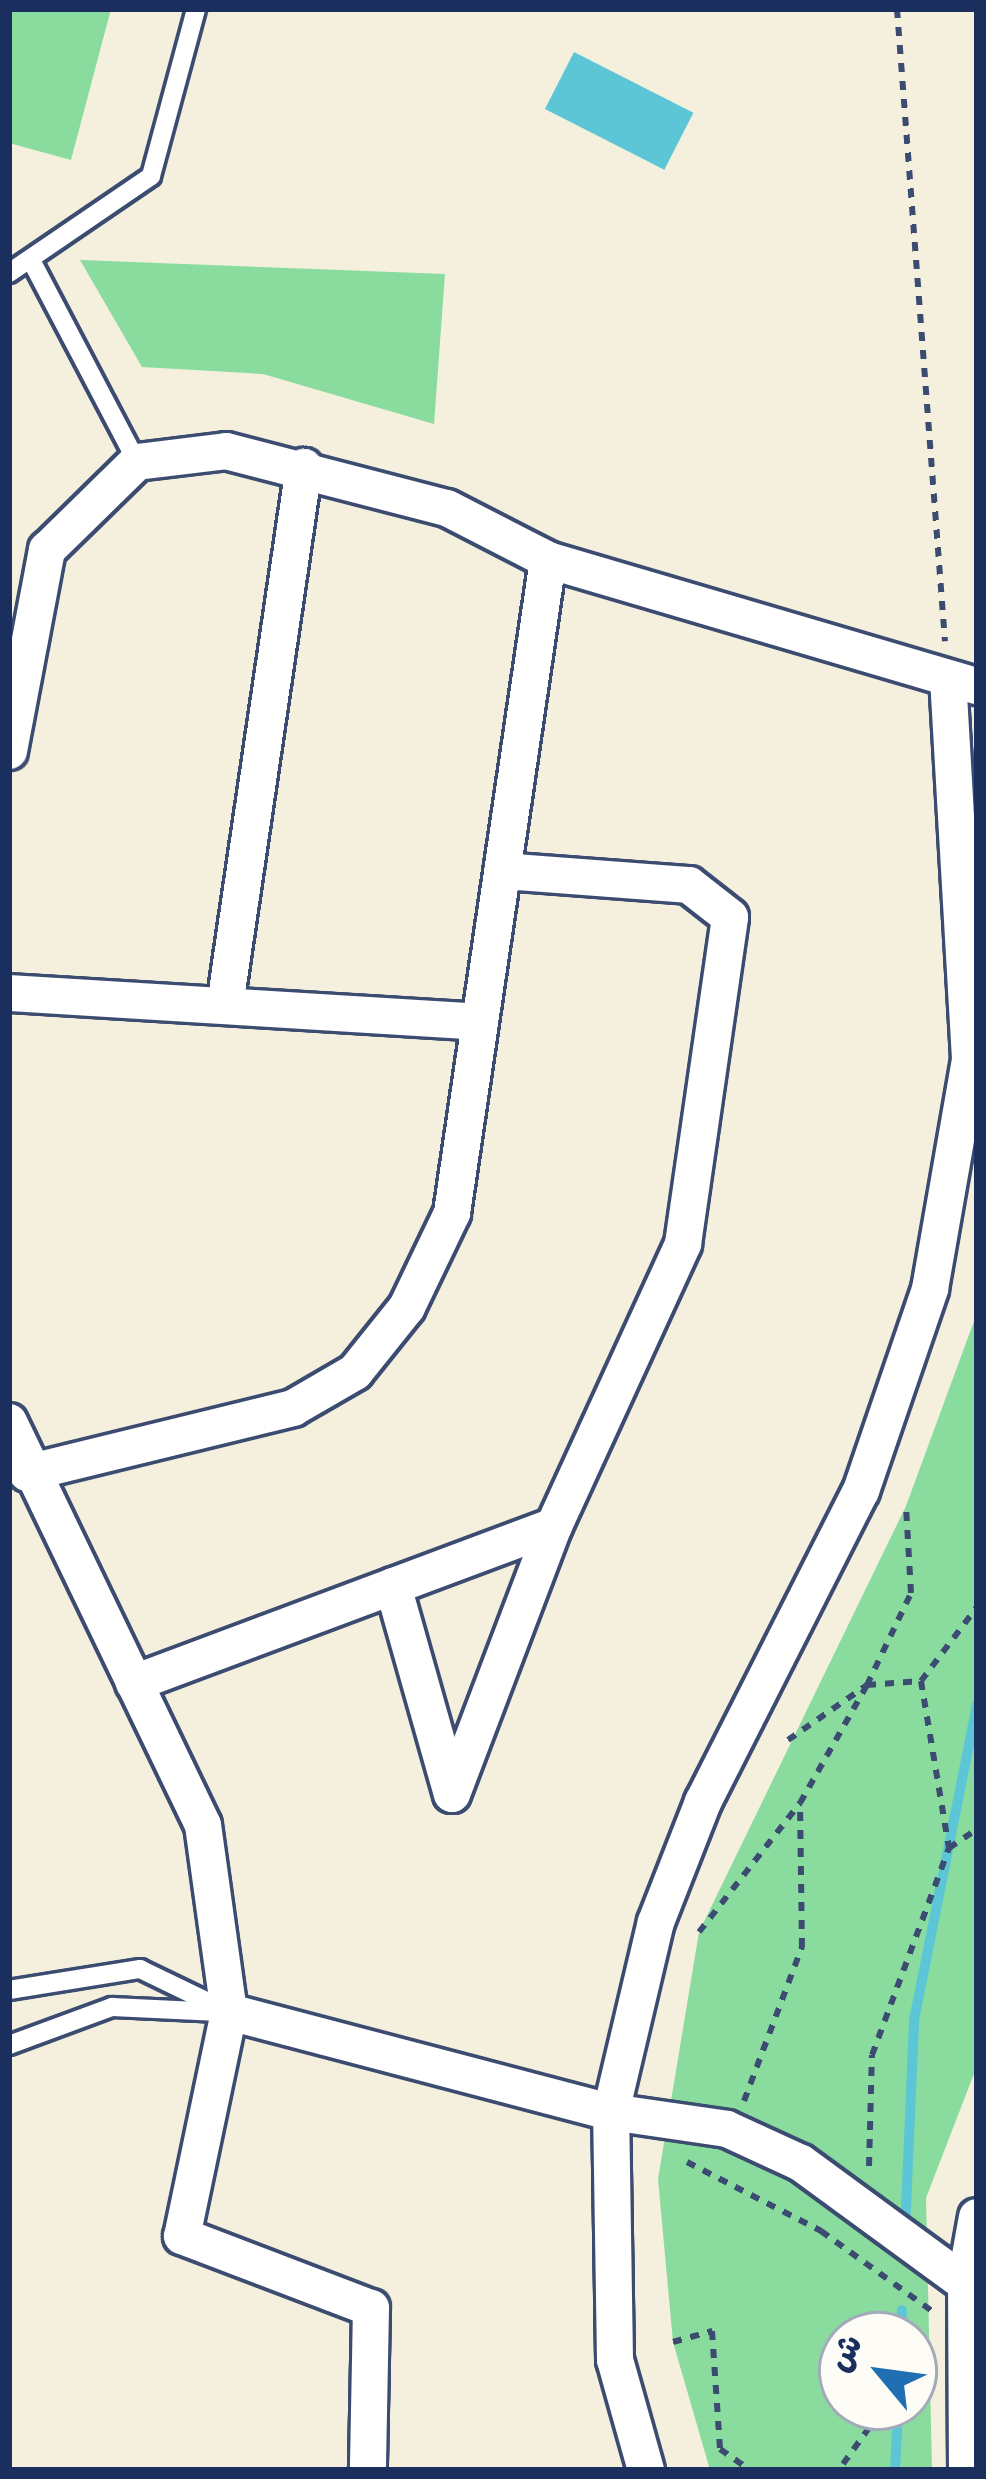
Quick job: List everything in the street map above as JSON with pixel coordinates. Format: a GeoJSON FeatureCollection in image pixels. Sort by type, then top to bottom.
{"type":"FeatureCollection","features":[{"type":"Feature","properties":{"kind":"street"},"geometry":{"type":"LineString","coordinates":[[9,751],[47,550],[137,462],[226,451],[304,467],[447,508],[548,560],[963,684],[970,1059],[930,1289],[861,1491],[704,1802],[656,1922],[611,2112],[614,2360],[646,2470]]}},
{"type":"Feature","properties":{"kind":"street"},"geometry":{"type":"LineString","coordinates":[[225,1005],[304,467]]}},
{"type":"Feature","properties":{"kind":"street"},"geometry":{"type":"LineString","coordinates":[[28,1473],[293,1408],[355,1372],[407,1307],[452,1213],[548,560]]}},
{"type":"Feature","properties":{"kind":"street"},"geometry":{"type":"LineString","coordinates":[[393,1586],[452,1794],[554,1526],[683,1244],[730,916],[689,885],[503,871]]}},
{"type":"Feature","properties":{"kind":"street"},"geometry":{"type":"LineString","coordinates":[[9,993],[477,1022]]}},
{"type":"Feature","properties":{"kind":"street"},"geometry":{"type":"LineString","coordinates":[[9,1422],[28,1473],[203,1825],[229,2012],[182,2236],[371,2308],[368,2470]]}},
{"type":"Feature","properties":{"kind":"street"},"geometry":{"type":"LineString","coordinates":[[134,1683],[554,1526]]}},
{"type":"Feature","properties":{"kind":"street"},"geometry":{"type":"LineString","coordinates":[[229,2012],[611,2112],[727,2129],[801,2163],[878,2217],[967,2308]]}},
{"type":"Feature","properties":{"kind":"street"},"geometry":{"type":"LineString","coordinates":[[967,2470],[967,2308],[977,2217]]}},
{"type":"Feature","properties":{"kind":"lane"},"geometry":{"type":"LineString","coordinates":[[9,273],[32,262],[151,176],[196,9]]}},
{"type":"Feature","properties":{"kind":"lane"},"geometry":{"type":"LineString","coordinates":[[32,262],[137,462]]}},
{"type":"Feature","properties":{"kind":"lane"},"geometry":{"type":"LineString","coordinates":[[9,1990],[140,1969],[229,2012]]}},
{"type":"Feature","properties":{"kind":"lane"},"geometry":{"type":"LineString","coordinates":[[9,2044],[112,2007],[229,2012]]}},
{"type":"Feature","properties":{"kind":"path"},"geometry":{"type":"LineString","coordinates":[[897,9],[963,684]]}},
{"type":"Feature","properties":{"kind":"path"},"geometry":{"type":"LineString","coordinates":[[699,1932],[800,1803],[867,1684],[911,1593],[906,1506]]}},
{"type":"Feature","properties":{"kind":"path"},"geometry":{"type":"LineString","coordinates":[[878,2217],[868,2162],[872,2055],[949,1848],[921,1681],[977,1607]]}},
{"type":"Feature","properties":{"kind":"path"},"geometry":{"type":"LineString","coordinates":[[788,1740],[867,1684],[921,1681]]}},
{"type":"Feature","properties":{"kind":"path"},"geometry":{"type":"LineString","coordinates":[[727,2129],[750,2091],[802,1947],[800,1803]]}},
{"type":"Feature","properties":{"kind":"path"},"geometry":{"type":"LineString","coordinates":[[949,1848],[977,1829]]}},
{"type":"Feature","properties":{"kind":"path"},"geometry":{"type":"LineString","coordinates":[[682,2159],[967,2308]]}},
{"type":"Feature","properties":{"kind":"path"},"geometry":{"type":"LineString","coordinates":[[673,2342],[712,2331],[720,2449],[750,2470]]}},
{"type":"Feature","properties":{"kind":"path"},"geometry":{"type":"LineString","coordinates":[[843,2464],[867,2431]]}},
{"type":"Feature","properties":{"kind":"green space"},"geometry":{"type":"Polygon","coordinates":[[[9,9],[111,9],[71,160],[9,143],[9,9]]]}},
{"type":"Feature","properties":{"kind":"green space"},"geometry":{"type":"Polygon","coordinates":[[[80,260],[445,274],[434,424],[263,374],[142,367],[80,260]]]}},
{"type":"Feature","properties":{"kind":"green space"},"geometry":{"type":"Polygon","coordinates":[[[977,1313],[977,2066],[926,2198],[928,2311],[818,2311],[818,2431],[931,2431],[932,2470],[710,2470],[673,2342],[658,2179],[699,1932],[906,1506],[977,1313]]]}},
{"type":"Feature","properties":{"kind":"water"},"geometry":{"type":"Polygon","coordinates":[[[574,52],[693,113],[664,170],[545,109],[574,52]]]}},
{"type":"Feature","properties":{"kind":"waterway"},"geometry":{"type":"LineString","coordinates":[[905,2230],[914,2020],[977,1705]]}},
{"type":"Feature","properties":{"kind":"waterway"},"geometry":{"type":"LineString","coordinates":[[895,2470],[897,2431]]}}]}
